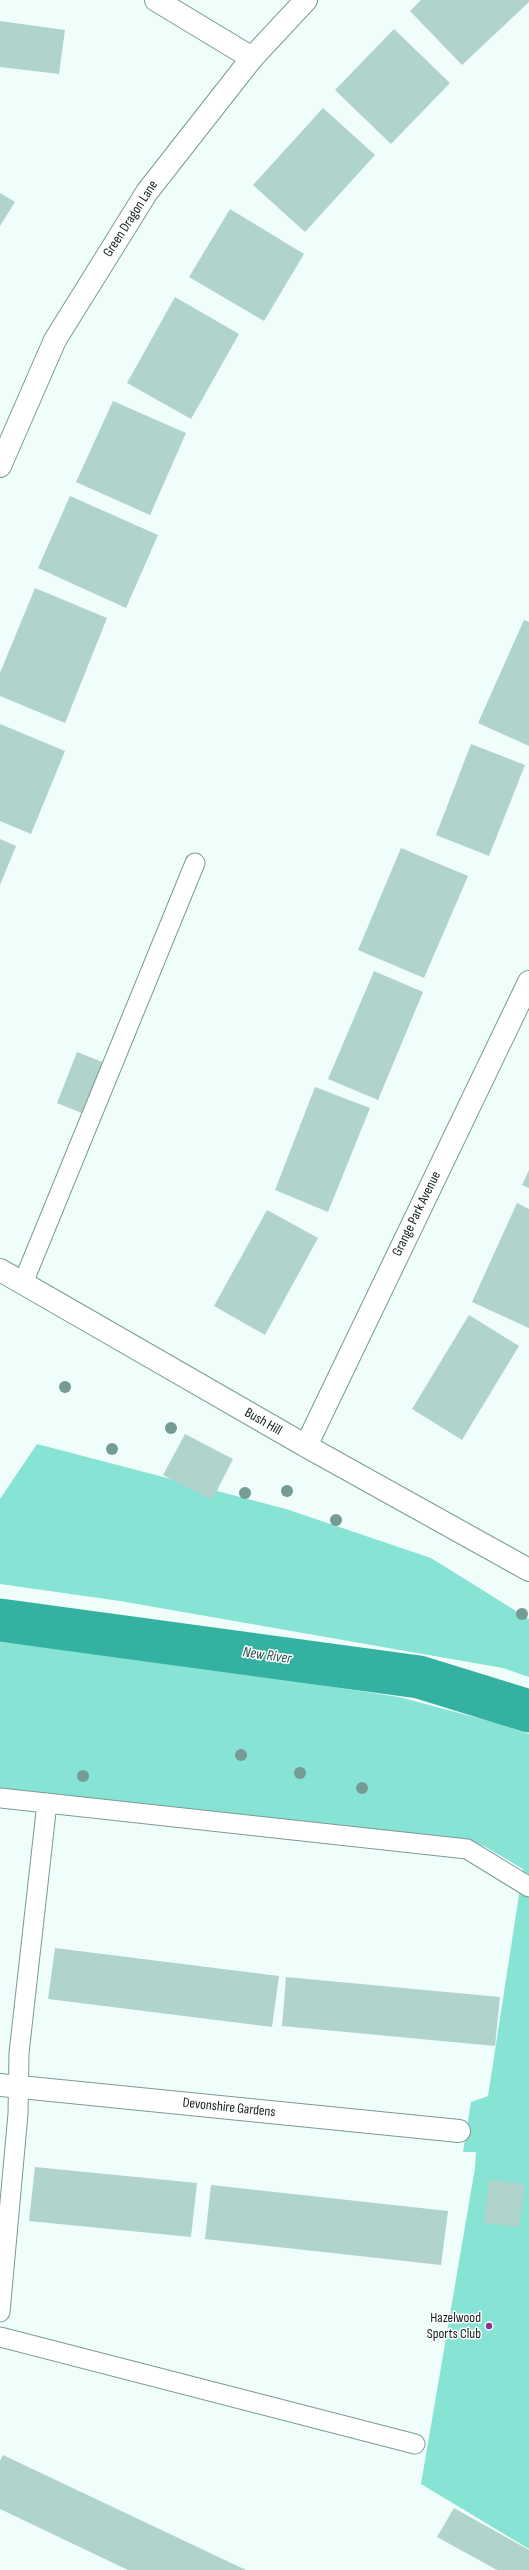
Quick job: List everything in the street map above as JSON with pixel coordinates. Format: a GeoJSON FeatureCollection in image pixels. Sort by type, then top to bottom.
{"type":"FeatureCollection","features":[{"type":"Feature","properties":{"kind":"street"},"geometry":{"type":"LineString","coordinates":[[156,0],[252,58]]}},
{"type":"Feature","properties":{"kind":"street","name":"Green Dragon Lane"},"geometry":{"type":"LineString","coordinates":[[0,466],[55,340],[147,192],[252,58],[306,0]]}},
{"type":"Feature","properties":{"kind":"street","name":"Grange Park Avenue"},"geometry":{"type":"LineString","coordinates":[[306,1446],[529,982]]}},
{"type":"Feature","properties":{"kind":"street","name":"Bush Hill"},"geometry":{"type":"LineString","coordinates":[[0,1270],[306,1446],[529,1570]]}},
{"type":"Feature","properties":{"kind":"street","name":"Devonshire Gardens"},"geometry":{"type":"LineString","coordinates":[[9,2086],[459,2132]]}},
{"type":"Feature","properties":{"kind":"lane"},"geometry":{"type":"LineString","coordinates":[[23,1283],[195,863]]}},
{"type":"Feature","properties":{"kind":"lane"},"geometry":{"type":"LineString","coordinates":[[0,1798],[468,1849],[529,1887]]}},
{"type":"Feature","properties":{"kind":"lane"},"geometry":{"type":"LineString","coordinates":[[0,2312],[18,2114],[9,2086],[19,2053],[47,1803]]}},
{"type":"Feature","properties":{"kind":"lane"},"geometry":{"type":"LineString","coordinates":[[0,2337],[415,2444]]}},
{"type":"Feature","properties":{"kind":"green space"},"geometry":{"type":"Polygon","coordinates":[[[37,1444],[286,1509],[431,1558],[529,1619],[529,1677],[503,1668],[120,1601],[0,1584],[0,1499],[37,1444]]]}},
{"type":"Feature","properties":{"kind":"green space"},"geometry":{"type":"Polygon","coordinates":[[[0,1642],[198,1666],[399,1697],[493,1722],[529,1734],[529,2549],[421,2484],[475,2168],[476,2152],[463,2152],[471,2102],[488,2096],[523,1869],[484,1846],[466,1839],[0,1788],[0,1642]]]}},
{"type":"Feature","properties":{"kind":"building"},"geometry":{"type":"Polygon","coordinates":[[[421,0],[529,0],[529,2],[462,65],[410,11],[421,0]]]}},
{"type":"Feature","properties":{"kind":"building"},"geometry":{"type":"Polygon","coordinates":[[[0,21],[65,30],[59,74],[0,67],[0,21]]]}},
{"type":"Feature","properties":{"kind":"building"},"geometry":{"type":"Polygon","coordinates":[[[394,29],[450,83],[391,144],[335,90],[394,29]]]}},
{"type":"Feature","properties":{"kind":"building"},"geometry":{"type":"Polygon","coordinates":[[[323,108],[375,155],[305,232],[253,185],[323,108]]]}},
{"type":"Feature","properties":{"kind":"building"},"geometry":{"type":"Polygon","coordinates":[[[0,193],[15,202],[0,226],[0,193]]]}},
{"type":"Feature","properties":{"kind":"building"},"geometry":{"type":"Polygon","coordinates":[[[230,209],[304,254],[264,321],[189,277],[230,209]]]}},
{"type":"Feature","properties":{"kind":"building"},"geometry":{"type":"Polygon","coordinates":[[[175,297],[239,334],[191,419],[127,383],[175,297]]]}},
{"type":"Feature","properties":{"kind":"building"},"geometry":{"type":"Polygon","coordinates":[[[113,401],[186,433],[150,515],[76,482],[113,401]]]}},
{"type":"Feature","properties":{"kind":"building"},"geometry":{"type":"Polygon","coordinates":[[[70,496],[158,535],[126,608],[38,568],[70,496]]]}},
{"type":"Feature","properties":{"kind":"building"},"geometry":{"type":"Polygon","coordinates":[[[35,588],[107,618],[65,723],[0,696],[0,673],[35,588]]]}},
{"type":"Feature","properties":{"kind":"building"},"geometry":{"type":"Polygon","coordinates":[[[524,620],[529,622],[529,746],[478,723],[524,620]]]}},
{"type":"Feature","properties":{"kind":"building"},"geometry":{"type":"Polygon","coordinates":[[[0,724],[65,751],[31,834],[0,821],[0,724]]]}},
{"type":"Feature","properties":{"kind":"building"},"geometry":{"type":"Polygon","coordinates":[[[471,744],[525,765],[489,856],[436,835],[471,744]]]}},
{"type":"Feature","properties":{"kind":"building"},"geometry":{"type":"Polygon","coordinates":[[[0,839],[16,846],[0,885],[0,839]]]}},
{"type":"Feature","properties":{"kind":"building"},"geometry":{"type":"Polygon","coordinates":[[[401,848],[468,876],[424,978],[358,950],[401,848]]]}},
{"type":"Feature","properties":{"kind":"building"},"geometry":{"type":"Polygon","coordinates":[[[374,971],[423,992],[378,1100],[328,1079],[374,971]]]}},
{"type":"Feature","properties":{"kind":"building"},"geometry":{"type":"Polygon","coordinates":[[[77,1052],[105,1063],[84,1114],[57,1103],[77,1052]]]}},
{"type":"Feature","properties":{"kind":"building"},"geometry":{"type":"Polygon","coordinates":[[[315,1087],[370,1108],[328,1212],[275,1190],[315,1087]]]}},
{"type":"Feature","properties":{"kind":"building"},"geometry":{"type":"Polygon","coordinates":[[[529,1170],[529,1188],[522,1185],[529,1170]]]}},
{"type":"Feature","properties":{"kind":"building"},"geometry":{"type":"Polygon","coordinates":[[[517,1203],[529,1209],[529,1328],[472,1302],[517,1203]]]}},
{"type":"Feature","properties":{"kind":"building"},"geometry":{"type":"Polygon","coordinates":[[[267,1210],[318,1238],[265,1335],[214,1306],[267,1210]]]}},
{"type":"Feature","properties":{"kind":"building"},"geometry":{"type":"Polygon","coordinates":[[[469,1315],[519,1346],[462,1440],[412,1409],[469,1315]]]}},
{"type":"Feature","properties":{"kind":"building"},"geometry":{"type":"Polygon","coordinates":[[[185,1434],[233,1459],[212,1500],[163,1475],[185,1434]]]}},
{"type":"Feature","properties":{"kind":"building"},"geometry":{"type":"Polygon","coordinates":[[[55,1948],[279,1976],[272,2027],[48,1999],[55,1948]]]}},
{"type":"Feature","properties":{"kind":"building"},"geometry":{"type":"Polygon","coordinates":[[[286,1977],[500,1997],[495,2046],[282,2026],[286,1977]]]}},
{"type":"Feature","properties":{"kind":"building"},"geometry":{"type":"Polygon","coordinates":[[[35,2167],[197,2183],[191,2237],[29,2221],[35,2167]]]}},
{"type":"Feature","properties":{"kind":"building"},"geometry":{"type":"Polygon","coordinates":[[[489,2180],[525,2184],[519,2227],[484,2223],[489,2180]]]}},
{"type":"Feature","properties":{"kind":"building"},"geometry":{"type":"Polygon","coordinates":[[[211,2185],[448,2211],[441,2265],[205,2239],[211,2185]]]}},
{"type":"Feature","properties":{"kind":"building"},"geometry":{"type":"Polygon","coordinates":[[[3,2455],[246,2570],[128,2570],[0,2509],[0,2461],[3,2455]]]}},
{"type":"Feature","properties":{"kind":"building"},"geometry":{"type":"Polygon","coordinates":[[[454,2508],[529,2550],[529,2570],[497,2570],[437,2537],[454,2508]]]}},
{"type":"Feature","properties":{"kind":"waterway","name":"New River"},"geometry":{"type":"LineString","coordinates":[[0,1620],[419,1677],[529,1711]]}},
{"type":"Feature","properties":{"kind":"place","name":"Hazelwood Sports Club"},"geometry":{"type":"Point","coordinates":[489,2326]}}]}
